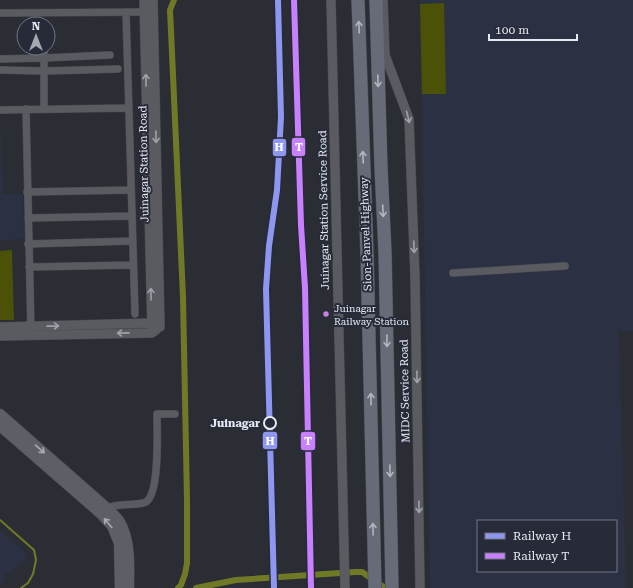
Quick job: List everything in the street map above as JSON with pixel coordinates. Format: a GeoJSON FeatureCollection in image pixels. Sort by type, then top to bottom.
{"type":"FeatureCollection","features":[{"type":"Feature","properties":{"kind":"highway","name":"Sion-Panvel Highway"},"geometry":{"type":"LineString","coordinates":[[358,0],[367,253],[375,587]]}},
{"type":"Feature","properties":{"kind":"highway","name":"Sion-Panvel Highway"},"geometry":{"type":"LineString","coordinates":[[376,0],[381,55],[392,586]]}},
{"type":"Feature","properties":{"kind":"main road"},"geometry":{"type":"LineString","coordinates":[[0,414],[16,434],[112,526],[125,559],[129,588]]}},
{"type":"Feature","properties":{"kind":"main road"},"geometry":{"type":"LineString","coordinates":[[0,426],[16,434],[107,508],[119,521],[127,540],[120,588]]}},
{"type":"Feature","properties":{"kind":"street","name":"Juinagar Station Road"},"geometry":{"type":"LineString","coordinates":[[144,0],[149,12]]}},
{"type":"Feature","properties":{"kind":"street","name":"Juinagar Station Road"},"geometry":{"type":"LineString","coordinates":[[0,336],[30,331],[155,328],[149,12],[152,0]]}},
{"type":"Feature","properties":{"kind":"street","name":"Juinagar Station Service Road"},"geometry":{"type":"LineString","coordinates":[[331,0],[346,585]]}},
{"type":"Feature","properties":{"kind":"street","name":"MIDC Service Road"},"geometry":{"type":"LineString","coordinates":[[383,0],[381,55],[409,119],[415,285],[420,588]]}},
{"type":"Feature","properties":{"kind":"street"},"geometry":{"type":"LineString","coordinates":[[126,12],[135,314]]}},
{"type":"Feature","properties":{"kind":"street"},"geometry":{"type":"LineString","coordinates":[[0,13],[149,12]]}},
{"type":"Feature","properties":{"kind":"street"},"geometry":{"type":"LineString","coordinates":[[0,59],[110,55]]}},
{"type":"Feature","properties":{"kind":"street"},"geometry":{"type":"LineString","coordinates":[[44,58],[44,109]]}},
{"type":"Feature","properties":{"kind":"street"},"geometry":{"type":"LineString","coordinates":[[0,70],[44,71],[118,69]]}},
{"type":"Feature","properties":{"kind":"street"},"geometry":{"type":"LineString","coordinates":[[0,110],[129,108]]}},
{"type":"Feature","properties":{"kind":"street"},"geometry":{"type":"LineString","coordinates":[[26,109],[30,331]]}},
{"type":"Feature","properties":{"kind":"street"},"geometry":{"type":"LineString","coordinates":[[27,192],[131,190]]}},
{"type":"Feature","properties":{"kind":"street"},"geometry":{"type":"LineString","coordinates":[[28,218],[132,216]]}},
{"type":"Feature","properties":{"kind":"street"},"geometry":{"type":"LineString","coordinates":[[28,244],[132,241]]}},
{"type":"Feature","properties":{"kind":"street"},"geometry":{"type":"LineString","coordinates":[[29,267],[133,265]]}},
{"type":"Feature","properties":{"kind":"street"},"geometry":{"type":"LineString","coordinates":[[453,273],[565,266]]}},
{"type":"Feature","properties":{"kind":"street","name":"Juinagar Station Road"},"geometry":{"type":"LineString","coordinates":[[0,327],[30,331]]}},
{"type":"Feature","properties":{"kind":"street"},"geometry":{"type":"LineString","coordinates":[[107,508],[118,505],[142,503],[150,498],[154,489],[157,458],[157,414],[175,414]]}},
{"type":"Feature","properties":{"kind":"shaded area"},"geometry":{"type":"Polygon","coordinates":[[[420,0],[633,0],[633,331],[619,331],[626,588],[430,588],[420,0]]]}},
{"type":"Feature","properties":{"kind":"shaded area"},"geometry":{"type":"Polygon","coordinates":[[[0,115],[3,194],[23,194],[24,239],[0,240],[0,115]]]}},
{"type":"Feature","properties":{"kind":"shaded area"},"geometry":{"type":"Polygon","coordinates":[[[0,530],[28,555],[12,572],[7,572],[0,587],[0,530]]]}},
{"type":"Feature","properties":{"kind":"green space"},"geometry":{"type":"Polygon","coordinates":[[[444,3],[446,94],[422,94],[420,4],[444,3]]]}},
{"type":"Feature","properties":{"kind":"green space"},"geometry":{"type":"Polygon","coordinates":[[[12,250],[14,320],[0,320],[0,251],[12,250]]]}},
{"type":"Feature","properties":{"kind":"waterway"},"geometry":{"type":"LineString","coordinates":[[174,0],[170,10],[183,297],[187,500],[187,563],[185,574],[181,585],[178,588]]}},
{"type":"Feature","properties":{"kind":"waterway"},"geometry":{"type":"LineString","coordinates":[[0,520],[34,550],[36,560],[33,574],[28,583],[21,588]]}},
{"type":"Feature","properties":{"kind":"waterway"},"geometry":{"type":"LineString","coordinates":[[196,588],[236,580],[355,572],[362,572],[385,588]]}},
{"type":"Feature","properties":{"kind":"rail line","name":"H"},"geometry":{"type":"LineString","coordinates":[[274,588],[266,289],[269,246],[277,190],[281,117],[278,0]]}},
{"type":"Feature","properties":{"kind":"rail line","name":"T"},"geometry":{"type":"LineString","coordinates":[[294,0],[301,225],[305,288],[311,588]]}},
{"type":"Feature","properties":{"kind":"place","name":"Juinagar Railway Station"},"geometry":{"type":"Point","coordinates":[326,314]}},
{"type":"Feature","properties":{"kind":"place","name":"Juinagar"},"geometry":{"type":"Point","coordinates":[270,423]}}]}
